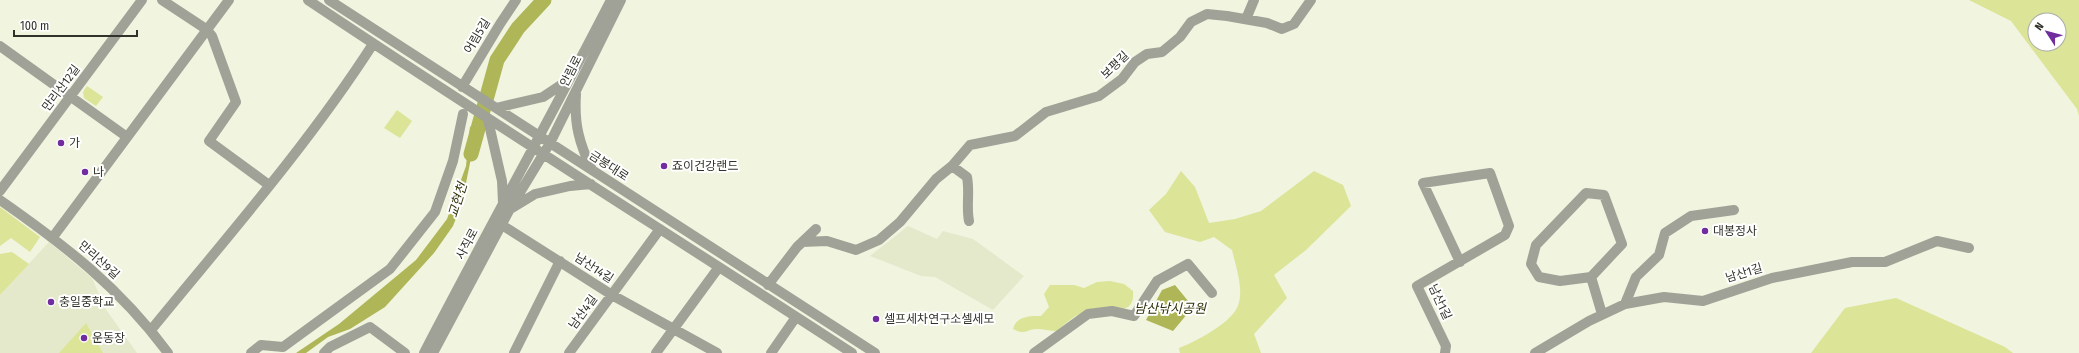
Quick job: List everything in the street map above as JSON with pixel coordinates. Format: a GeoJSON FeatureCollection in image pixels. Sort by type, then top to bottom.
{"type":"FeatureCollection","features":[{"type":"Feature","properties":{"kind":"street","name":"만리산12길"},"geometry":{"type":"LineString","coordinates":[[0,191],[142,0]]}},
{"type":"Feature","properties":{"kind":"street"},"geometry":{"type":"LineString","coordinates":[[162,0],[206,30],[212,36],[236,102],[208,141],[269,185]]}},
{"type":"Feature","properties":{"kind":"street"},"geometry":{"type":"LineString","coordinates":[[53,237],[229,0]]}},
{"type":"Feature","properties":{"kind":"street","name":"금봉대로"},"geometry":{"type":"LineString","coordinates":[[308,0],[455,99],[591,184],[852,353]]}},
{"type":"Feature","properties":{"kind":"street","name":"금봉대로"},"geometry":{"type":"LineString","coordinates":[[329,0],[874,353]]}},
{"type":"Feature","properties":{"kind":"street","name":"어림5길"},"geometry":{"type":"LineString","coordinates":[[462,87],[516,0]]}},
{"type":"Feature","properties":{"kind":"street","name":"안림로"},"geometry":{"type":"LineString","coordinates":[[534,148],[611,0]]}},
{"type":"Feature","properties":{"kind":"street","name":"안림로"},"geometry":{"type":"LineString","coordinates":[[543,154],[550,143],[622,0]]}},
{"type":"Feature","properties":{"kind":"street"},"geometry":{"type":"LineString","coordinates":[[1246,20],[1254,0]]}},
{"type":"Feature","properties":{"kind":"street","name":"보평길"},"geometry":{"type":"LineString","coordinates":[[802,242],[827,241],[856,250],[879,240],[900,222],[936,179],[952,166],[970,145],[1015,136],[1046,112],[1099,96],[1122,79],[1136,62],[1147,54],[1162,52],[1180,37],[1191,22],[1207,14],[1246,20],[1282,29],[1294,24],[1311,0]]}},
{"type":"Feature","properties":{"kind":"street"},"geometry":{"type":"LineString","coordinates":[[151,330],[269,185],[340,92],[373,44]]}},
{"type":"Feature","properties":{"kind":"street"},"geometry":{"type":"LineString","coordinates":[[0,46],[127,137]]}},
{"type":"Feature","properties":{"kind":"street"},"geometry":{"type":"LineString","coordinates":[[496,108],[543,97],[570,80]]}},
{"type":"Feature","properties":{"kind":"street"},"geometry":{"type":"LineString","coordinates":[[576,89],[575,114],[581,147],[592,170]]}},
{"type":"Feature","properties":{"kind":"street"},"geometry":{"type":"LineString","coordinates":[[251,353],[261,345],[283,347],[390,269],[435,212],[453,161],[463,114]]}},
{"type":"Feature","properties":{"kind":"street"},"geometry":{"type":"LineString","coordinates":[[488,120],[507,206],[535,194],[570,186],[591,184]]}},
{"type":"Feature","properties":{"kind":"street","name":"사직로"},"geometry":{"type":"LineString","coordinates":[[429,352],[507,206],[534,148]]}},
{"type":"Feature","properties":{"kind":"street","name":"사직로"},"geometry":{"type":"LineString","coordinates":[[429,352],[502,225],[507,206],[543,154]]}},
{"type":"Feature","properties":{"kind":"street"},"geometry":{"type":"LineString","coordinates":[[952,166],[967,177],[970,189],[968,212],[969,221]]}},
{"type":"Feature","properties":{"kind":"street","name":"남산1길"},"geometry":{"type":"LineString","coordinates":[[1445,353],[1446,346],[1417,286],[1460,262],[1505,235],[1509,226],[1490,173],[1423,183],[1460,262]]}},
{"type":"Feature","properties":{"kind":"street"},"geometry":{"type":"LineString","coordinates":[[1586,193],[1604,194],[1622,244],[1591,277],[1560,281],[1539,277],[1531,264],[1536,245],[1586,193]]}},
{"type":"Feature","properties":{"kind":"street","name":"만리산9길"},"geometry":{"type":"LineString","coordinates":[[0,200],[53,237],[94,270],[151,330],[168,353]]}},
{"type":"Feature","properties":{"kind":"street"},"geometry":{"type":"LineString","coordinates":[[1625,304],[1636,277],[1659,255],[1665,233],[1691,216],[1734,210]]}},
{"type":"Feature","properties":{"kind":"street","name":"남산14길"},"geometry":{"type":"LineString","coordinates":[[502,225],[612,295],[713,352]]}},
{"type":"Feature","properties":{"kind":"street","name":"남산4길"},"geometry":{"type":"LineString","coordinates":[[570,353],[660,229]]}},
{"type":"Feature","properties":{"kind":"street"},"geometry":{"type":"LineString","coordinates":[[768,285],[802,242],[816,229]]}},
{"type":"Feature","properties":{"kind":"street","name":"남산1길"},"geometry":{"type":"LineString","coordinates":[[1535,353],[1602,314],[1625,304],[1664,297],[1703,301],[1772,278],[1852,262],[1885,262],[1938,242],[1969,248]]}},
{"type":"Feature","properties":{"kind":"street"},"geometry":{"type":"LineString","coordinates":[[514,353],[560,261]]}},
{"type":"Feature","properties":{"kind":"street"},"geometry":{"type":"LineString","coordinates":[[1034,353],[1088,314],[1112,311],[1134,316],[1157,281],[1188,264],[1212,293]]}},
{"type":"Feature","properties":{"kind":"street"},"geometry":{"type":"LineString","coordinates":[[656,353],[719,267]]}},
{"type":"Feature","properties":{"kind":"street"},"geometry":{"type":"LineString","coordinates":[[1591,277],[1602,314]]}},
{"type":"Feature","properties":{"kind":"street"},"geometry":{"type":"LineString","coordinates":[[772,353],[796,317]]}},
{"type":"Feature","properties":{"kind":"street"},"geometry":{"type":"LineString","coordinates":[[324,353],[330,347],[370,327],[405,353]]}},
{"type":"Feature","properties":{"kind":"shaded area"},"geometry":{"type":"Polygon","coordinates":[[[1969,0],[2079,0],[2079,116],[2077,109],[2034,52],[2067,52],[2067,12],[2027,12],[2027,42],[2011,21],[1969,0]]]}},
{"type":"Feature","properties":{"kind":"shaded area"},"geometry":{"type":"Polygon","coordinates":[[[87,86],[103,97],[96,106],[84,98],[83,92],[87,86]]]}},
{"type":"Feature","properties":{"kind":"shaded area"},"geometry":{"type":"Polygon","coordinates":[[[397,110],[412,121],[400,138],[384,128],[397,110]]]}},
{"type":"Feature","properties":{"kind":"shaded area"},"geometry":{"type":"Polygon","coordinates":[[[1181,171],[1195,187],[1209,223],[1235,219],[1261,211],[1314,171],[1343,185],[1351,206],[1306,250],[1274,275],[1287,298],[1254,334],[1261,353],[1180,353],[1179,348],[1202,337],[1227,320],[1237,308],[1240,295],[1239,279],[1232,250],[1214,237],[1200,242],[1165,232],[1149,210],[1166,194],[1181,171]]]}},
{"type":"Feature","properties":{"kind":"shaded area"},"geometry":{"type":"Polygon","coordinates":[[[0,207],[40,237],[30,252],[11,238],[0,246],[0,207]]]}},
{"type":"Feature","properties":{"kind":"shaded area"},"geometry":{"type":"Polygon","coordinates":[[[908,226],[937,239],[943,231],[973,239],[1024,276],[993,310],[935,277],[921,276],[870,256],[908,226]]]}},
{"type":"Feature","properties":{"kind":"shaded area","name":"충일중학교"},"geometry":{"type":"Polygon","coordinates":[[[49,242],[92,278],[105,308],[137,353],[0,353],[0,295],[49,242]]]}},
{"type":"Feature","properties":{"kind":"shaded area"},"geometry":{"type":"Polygon","coordinates":[[[12,252],[29,264],[0,295],[0,254],[12,252]]]}},
{"type":"Feature","properties":{"kind":"shaded area"},"geometry":{"type":"Polygon","coordinates":[[[1110,281],[1124,284],[1133,291],[1133,299],[1127,308],[1091,309],[1075,316],[1057,331],[1033,329],[1021,332],[1013,329],[1017,321],[1020,319],[1041,316],[1049,307],[1044,294],[1050,285],[1074,285],[1084,288],[1097,282],[1110,281]]]}},
{"type":"Feature","properties":{"kind":"shaded area"},"geometry":{"type":"Polygon","coordinates":[[[1896,298],[2005,347],[2013,353],[1811,353],[1845,308],[1896,298]]]}},
{"type":"Feature","properties":{"kind":"shaded area","name":"운동장"},"geometry":{"type":"Polygon","coordinates":[[[86,323],[103,353],[59,353],[86,323]]]}},
{"type":"Feature","properties":{"kind":"water"},"geometry":{"type":"Polygon","coordinates":[[[470,126],[477,138],[472,153],[462,203],[453,226],[434,253],[385,307],[350,329],[328,337],[306,353],[296,353],[339,324],[416,260],[447,219],[466,166],[470,126]]]}},
{"type":"Feature","properties":{"kind":"water","name":"남산낚시공원"},"geometry":{"type":"Polygon","coordinates":[[[1175,285],[1193,307],[1173,331],[1146,320],[1162,290],[1175,285]]]}},
{"type":"Feature","properties":{"kind":"waterway","name":"교현천"},"geometry":{"type":"LineString","coordinates":[[471,154],[497,60],[518,28],[544,0]]}},
{"type":"Feature","properties":{"kind":"place","name":"가"},"geometry":{"type":"Point","coordinates":[61,143]}},
{"type":"Feature","properties":{"kind":"place","name":"죠이건강랜드"},"geometry":{"type":"Point","coordinates":[664,166]}},
{"type":"Feature","properties":{"kind":"place","name":"나"},"geometry":{"type":"Point","coordinates":[85,172]}},
{"type":"Feature","properties":{"kind":"place","name":"대봉정사"},"geometry":{"type":"Point","coordinates":[1705,231]}},
{"type":"Feature","properties":{"kind":"place","name":"충일중학교"},"geometry":{"type":"Point","coordinates":[51,302]}},
{"type":"Feature","properties":{"kind":"place","name":"셀프세차연구소셀세모"},"geometry":{"type":"Point","coordinates":[876,319]}},
{"type":"Feature","properties":{"kind":"place","name":"운동장"},"geometry":{"type":"Point","coordinates":[84,338]}}]}
